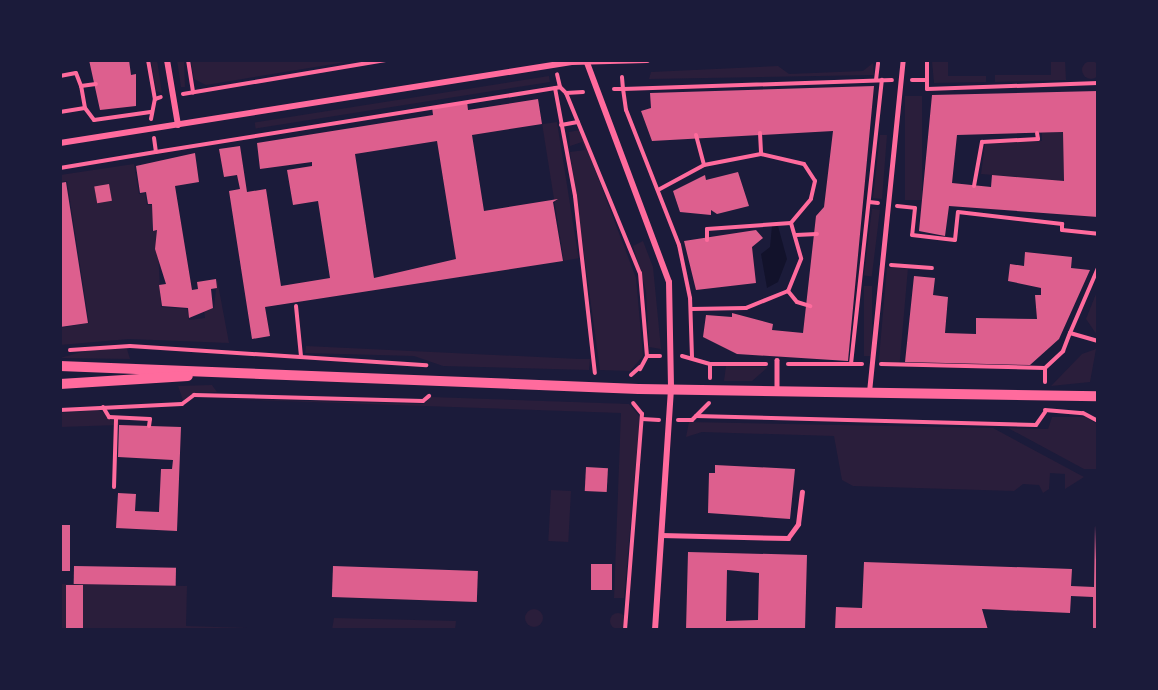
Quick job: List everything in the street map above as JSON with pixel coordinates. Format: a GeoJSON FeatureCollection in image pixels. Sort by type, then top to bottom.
{"type":"FeatureCollection","features":[{"type":"Feature","properties":{"kind":"street"},"geometry":{"type":"LineString","coordinates":[[167,60],[178,125]]}},
{"type":"Feature","properties":{"kind":"street"},"geometry":{"type":"LineString","coordinates":[[60,143],[587,60],[647,60]]}},
{"type":"Feature","properties":{"kind":"street"},"geometry":{"type":"LineString","coordinates":[[587,60],[662,254],[672,312],[671,389],[655,630]]}},
{"type":"Feature","properties":{"kind":"street"},"geometry":{"type":"LineString","coordinates":[[60,366],[671,389],[1098,396]]}},
{"type":"Feature","properties":{"kind":"street"},"geometry":{"type":"LineString","coordinates":[[60,384],[230,373]]}},
{"type":"Feature","properties":{"kind":"lane"},"geometry":{"type":"LineString","coordinates":[[869,394],[903,60]]}},
{"type":"Feature","properties":{"kind":"lane"},"geometry":{"type":"LineString","coordinates":[[777,360],[777,392]]}},
{"type":"Feature","properties":{"kind":"lane"},"geometry":{"type":"LineString","coordinates":[[662,535],[788,538],[798,524],[802,492]]}},
{"type":"Feature","properties":{"kind":"path"},"geometry":{"type":"LineString","coordinates":[[148,60],[154,99],[150,112],[156,152]]}},
{"type":"Feature","properties":{"kind":"path"},"geometry":{"type":"LineString","coordinates":[[188,60],[193,93]]}},
{"type":"Feature","properties":{"kind":"path"},"geometry":{"type":"LineString","coordinates":[[154,99],[387,60]]}},
{"type":"Feature","properties":{"kind":"path"},"geometry":{"type":"LineString","coordinates":[[926,96],[927,62]]}},
{"type":"Feature","properties":{"kind":"path"},"geometry":{"type":"LineString","coordinates":[[876,80],[878,63]]}},
{"type":"Feature","properties":{"kind":"path"},"geometry":{"type":"LineString","coordinates":[[60,76],[76,73],[85,108],[94,120],[150,112]]}},
{"type":"Feature","properties":{"kind":"path"},"geometry":{"type":"LineString","coordinates":[[557,73],[561,125],[595,373]]}},
{"type":"Feature","properties":{"kind":"path"},"geometry":{"type":"LineString","coordinates":[[622,77],[623,89],[679,245],[691,309],[692,357]]}},
{"type":"Feature","properties":{"kind":"path"},"geometry":{"type":"LineString","coordinates":[[851,364],[882,80]]}},
{"type":"Feature","properties":{"kind":"path"},"geometry":{"type":"LineString","coordinates":[[614,89],[927,80]]}},
{"type":"Feature","properties":{"kind":"path"},"geometry":{"type":"LineString","coordinates":[[927,89],[1098,83]]}},
{"type":"Feature","properties":{"kind":"path"},"geometry":{"type":"LineString","coordinates":[[81,86],[96,84]]}},
{"type":"Feature","properties":{"kind":"path"},"geometry":{"type":"LineString","coordinates":[[60,168],[557,88],[566,93],[583,92]]}},
{"type":"Feature","properties":{"kind":"path"},"geometry":{"type":"LineString","coordinates":[[566,93],[640,273],[647,356],[640,367],[639,379]]}},
{"type":"Feature","properties":{"kind":"path"},"geometry":{"type":"LineString","coordinates":[[60,112],[85,108]]}},
{"type":"Feature","properties":{"kind":"path"},"geometry":{"type":"LineString","coordinates":[[561,125],[578,122]]}},
{"type":"Feature","properties":{"kind":"path"},"geometry":{"type":"LineString","coordinates":[[760,133],[761,154]]}},
{"type":"Feature","properties":{"kind":"path"},"geometry":{"type":"LineString","coordinates":[[974,186],[982,142],[1038,139],[1038,133]]}},
{"type":"Feature","properties":{"kind":"path"},"geometry":{"type":"LineString","coordinates":[[696,135],[704,165]]}},
{"type":"Feature","properties":{"kind":"path"},"geometry":{"type":"LineString","coordinates":[[658,190],[704,165],[761,154],[794,159],[811,171],[815,188],[791,222]]}},
{"type":"Feature","properties":{"kind":"path"},"geometry":{"type":"LineString","coordinates":[[915,201],[912,234],[955,240],[956,212],[1062,224],[1062,230],[1098,234]]}},
{"type":"Feature","properties":{"kind":"path"},"geometry":{"type":"LineString","coordinates":[[869,202],[916,208]]}},
{"type":"Feature","properties":{"kind":"path"},"geometry":{"type":"LineString","coordinates":[[691,309],[746,308],[788,291],[801,260],[791,222]]}},
{"type":"Feature","properties":{"kind":"path"},"geometry":{"type":"LineString","coordinates":[[706,240],[707,229],[791,222]]}},
{"type":"Feature","properties":{"kind":"path"},"geometry":{"type":"LineString","coordinates":[[796,234],[817,234]]}},
{"type":"Feature","properties":{"kind":"path"},"geometry":{"type":"LineString","coordinates":[[881,264],[932,268]]}},
{"type":"Feature","properties":{"kind":"path"},"geometry":{"type":"LineString","coordinates":[[1070,333],[1098,268]]}},
{"type":"Feature","properties":{"kind":"path"},"geometry":{"type":"LineString","coordinates":[[788,291],[797,302],[810,306]]}},
{"type":"Feature","properties":{"kind":"path"},"geometry":{"type":"LineString","coordinates":[[296,306],[301,356]]}},
{"type":"Feature","properties":{"kind":"path"},"geometry":{"type":"LineString","coordinates":[[60,352],[130,346],[301,356],[407,359],[431,366]]}},
{"type":"Feature","properties":{"kind":"path"},"geometry":{"type":"LineString","coordinates":[[710,364],[710,380]]}},
{"type":"Feature","properties":{"kind":"path"},"geometry":{"type":"LineString","coordinates":[[622,374],[640,367]]}},
{"type":"Feature","properties":{"kind":"path"},"geometry":{"type":"LineString","coordinates":[[583,373],[604,374]]}},
{"type":"Feature","properties":{"kind":"path"},"geometry":{"type":"LineString","coordinates":[[60,410],[182,404],[194,395],[423,401],[431,394],[443,394]]}},
{"type":"Feature","properties":{"kind":"path"},"geometry":{"type":"LineString","coordinates":[[696,416],[710,397]]}},
{"type":"Feature","properties":{"kind":"path"},"geometry":{"type":"LineString","coordinates":[[619,401],[631,401],[642,414],[625,630]]}},
{"type":"Feature","properties":{"kind":"path"},"geometry":{"type":"LineString","coordinates":[[103,407],[107,416],[150,419],[149,426]]}},
{"type":"Feature","properties":{"kind":"path"},"geometry":{"type":"LineString","coordinates":[[682,420],[696,416],[1036,425],[1045,412]]}},
{"type":"Feature","properties":{"kind":"path"},"geometry":{"type":"LineString","coordinates":[[114,487],[116,418]]}},
{"type":"Feature","properties":{"kind":"shaded area"},"geometry":{"type":"Polygon","coordinates":[[[151,60],[157,60],[162,93],[156,91],[151,60]]]}},
{"type":"Feature","properties":{"kind":"shaded area"},"geometry":{"type":"Polygon","coordinates":[[[177,60],[184,60],[185,87],[181,87],[177,60]]]}},
{"type":"Feature","properties":{"kind":"shaded area"},"geometry":{"type":"Polygon","coordinates":[[[358,60],[206,85],[194,79],[191,61],[358,60]]]}},
{"type":"Feature","properties":{"kind":"shaded area"},"geometry":{"type":"Polygon","coordinates":[[[1051,60],[1065,60],[1066,80],[995,82],[995,75],[1051,75],[1051,60]]]}},
{"type":"Feature","properties":{"kind":"shaded area"},"geometry":{"type":"Polygon","coordinates":[[[932,61],[948,61],[948,76],[986,76],[986,82],[934,83],[932,61]]]}},
{"type":"Feature","properties":{"kind":"shaded area"},"geometry":{"type":"Polygon","coordinates":[[[1091,61],[1097,64],[1100,70],[1097,76],[1091,79],[1085,76],[1082,70],[1085,64],[1091,61]]]}},
{"type":"Feature","properties":{"kind":"shaded area"},"geometry":{"type":"Polygon","coordinates":[[[873,63],[874,75],[649,79],[651,72],[778,66],[789,74],[863,71],[873,63]]]}},
{"type":"Feature","properties":{"kind":"shaded area"},"geometry":{"type":"Polygon","coordinates":[[[549,76],[550,82],[256,129],[255,123],[549,76]]]}},
{"type":"Feature","properties":{"kind":"shaded area"},"geometry":{"type":"Polygon","coordinates":[[[905,96],[922,96],[922,200],[905,200],[905,96]]]}},
{"type":"Feature","properties":{"kind":"shaded area"},"geometry":{"type":"Polygon","coordinates":[[[557,122],[579,258],[564,261],[542,124],[557,122]]]}},
{"type":"Feature","properties":{"kind":"shaded area"},"geometry":{"type":"Polygon","coordinates":[[[580,130],[636,278],[643,356],[630,371],[600,370],[570,152],[585,150],[582,142],[570,146],[569,132],[580,130]]]}},
{"type":"Feature","properties":{"kind":"shaded area"},"geometry":{"type":"Polygon","coordinates":[[[1063,132],[1064,181],[981,174],[985,144],[1042,141],[1042,133],[1063,132]]]}},
{"type":"Feature","properties":{"kind":"shaded area"},"geometry":{"type":"Polygon","coordinates":[[[880,135],[887,135],[882,199],[873,198],[880,135]]]}},
{"type":"Feature","properties":{"kind":"shaded area"},"geometry":{"type":"Polygon","coordinates":[[[134,164],[139,194],[145,193],[147,205],[152,205],[152,231],[157,231],[161,307],[187,309],[189,320],[205,318],[204,310],[214,308],[217,279],[229,343],[129,339],[60,345],[60,328],[89,323],[67,181],[60,182],[60,175],[134,164]]]}},
{"type":"Feature","properties":{"kind":"shaded area"},"geometry":{"type":"Polygon","coordinates":[[[872,209],[880,210],[872,276],[864,276],[872,209]]]}},
{"type":"Feature","properties":{"kind":"shaded area"},"geometry":{"type":"Polygon","coordinates":[[[772,226],[778,226],[787,259],[778,282],[767,288],[761,254],[770,247],[772,226]]]}},
{"type":"Feature","properties":{"kind":"shaded area"},"geometry":{"type":"Polygon","coordinates":[[[643,241],[653,267],[661,349],[649,347],[646,291],[633,246],[643,241]]]}},
{"type":"Feature","properties":{"kind":"shaded area"},"geometry":{"type":"Polygon","coordinates":[[[887,267],[908,269],[900,363],[879,362],[887,267]]]}},
{"type":"Feature","properties":{"kind":"shaded area"},"geometry":{"type":"Polygon","coordinates":[[[864,286],[872,286],[872,356],[864,356],[864,286]]]}},
{"type":"Feature","properties":{"kind":"shaded area"},"geometry":{"type":"Polygon","coordinates":[[[1096,294],[1098,295],[1097,335],[1086,319],[1096,294]]]}},
{"type":"Feature","properties":{"kind":"shaded area"},"geometry":{"type":"Polygon","coordinates":[[[306,346],[590,359],[589,370],[443,366],[414,356],[305,353],[306,346]]]}},
{"type":"Feature","properties":{"kind":"shaded area"},"geometry":{"type":"Polygon","coordinates":[[[127,349],[130,359],[60,358],[89,350],[127,349]]]}},
{"type":"Feature","properties":{"kind":"shaded area"},"geometry":{"type":"Polygon","coordinates":[[[1096,349],[1090,382],[1051,386],[1082,354],[1096,349]]]}},
{"type":"Feature","properties":{"kind":"shaded area"},"geometry":{"type":"Polygon","coordinates":[[[726,366],[768,367],[752,381],[724,381],[726,366]]]}},
{"type":"Feature","properties":{"kind":"shaded area"},"geometry":{"type":"Polygon","coordinates":[[[212,385],[217,392],[195,393],[183,400],[178,386],[212,385]]]}},
{"type":"Feature","properties":{"kind":"shaded area"},"geometry":{"type":"Polygon","coordinates":[[[431,397],[629,404],[640,417],[624,598],[614,598],[621,413],[194,398],[424,404],[431,397]]]}},
{"type":"Feature","properties":{"kind":"shaded area"},"geometry":{"type":"Polygon","coordinates":[[[98,410],[120,420],[119,425],[60,427],[60,413],[98,410]]]}},
{"type":"Feature","properties":{"kind":"shaded area"},"geometry":{"type":"Polygon","coordinates":[[[1052,417],[1086,417],[1097,424],[1098,469],[1084,469],[1008,428],[1048,429],[1052,417]]]}},
{"type":"Feature","properties":{"kind":"shaded area"},"geometry":{"type":"Polygon","coordinates":[[[689,422],[993,428],[1084,477],[1065,489],[1065,474],[1050,473],[1049,489],[1043,493],[1039,485],[1023,484],[1014,491],[853,486],[842,480],[834,436],[702,432],[686,437],[689,422]]]}},
{"type":"Feature","properties":{"kind":"shaded area"},"geometry":{"type":"Polygon","coordinates":[[[551,490],[571,491],[568,542],[548,541],[551,490]]]}},
{"type":"Feature","properties":{"kind":"shaded area"},"geometry":{"type":"Polygon","coordinates":[[[60,584],[187,586],[186,626],[315,630],[60,630],[60,584]]]}},
{"type":"Feature","properties":{"kind":"shaded area"},"geometry":{"type":"Polygon","coordinates":[[[530,609],[538,609],[543,614],[541,625],[530,627],[525,622],[525,614],[530,609]]]}},
{"type":"Feature","properties":{"kind":"shaded area"},"geometry":{"type":"Polygon","coordinates":[[[618,613],[624,615],[626,621],[624,627],[618,629],[612,627],[610,621],[612,615],[618,613]]]}},
{"type":"Feature","properties":{"kind":"shaded area"},"geometry":{"type":"Polygon","coordinates":[[[334,618],[456,621],[455,630],[332,630],[334,618]]]}},
{"type":"Feature","properties":{"kind":"building"},"geometry":{"type":"Polygon","coordinates":[[[89,60],[129,60],[131,75],[136,74],[136,106],[100,110],[89,60]]]}},
{"type":"Feature","properties":{"kind":"building"},"geometry":{"type":"Polygon","coordinates":[[[874,86],[848,361],[737,354],[703,337],[706,315],[732,317],[732,313],[773,324],[772,330],[803,333],[816,216],[824,207],[833,131],[652,141],[641,111],[651,108],[650,93],[874,86]]]}},
{"type":"Feature","properties":{"kind":"building"},"geometry":{"type":"Polygon","coordinates":[[[1098,91],[1098,217],[949,206],[945,236],[919,231],[932,95],[1098,91]],[[1063,132],[957,135],[952,183],[991,187],[992,175],[1064,181],[1063,132]]]}},
{"type":"Feature","properties":{"kind":"building"},"geometry":{"type":"Polygon","coordinates":[[[538,99],[542,124],[472,135],[484,211],[558,199],[553,202],[563,261],[265,307],[270,336],[252,339],[229,191],[240,189],[237,175],[224,177],[219,149],[240,146],[247,192],[266,189],[281,286],[330,278],[318,201],[293,205],[287,170],[312,166],[312,162],[260,169],[257,143],[433,115],[432,107],[467,101],[468,110],[538,99]],[[437,141],[355,154],[374,278],[456,259],[437,141]]]}},
{"type":"Feature","properties":{"kind":"building"},"geometry":{"type":"Polygon","coordinates":[[[195,153],[199,182],[175,186],[192,290],[198,289],[197,282],[216,279],[217,288],[211,289],[213,308],[189,318],[188,308],[162,306],[159,285],[166,284],[155,249],[157,230],[153,231],[152,204],[148,204],[146,192],[140,193],[136,166],[195,153]]]}},
{"type":"Feature","properties":{"kind":"building"},"geometry":{"type":"Polygon","coordinates":[[[738,172],[749,206],[717,214],[711,210],[711,215],[680,212],[673,191],[705,175],[706,180],[738,172]]]}},
{"type":"Feature","properties":{"kind":"building"},"geometry":{"type":"Polygon","coordinates":[[[66,182],[88,323],[60,327],[60,183],[66,182]]]}},
{"type":"Feature","properties":{"kind":"building"},"geometry":{"type":"Polygon","coordinates":[[[109,184],[112,201],[97,203],[94,187],[109,184]]]}},
{"type":"Feature","properties":{"kind":"building"},"geometry":{"type":"Polygon","coordinates":[[[756,230],[763,238],[752,247],[756,283],[696,290],[684,241],[756,230]]]}},
{"type":"Feature","properties":{"kind":"building"},"geometry":{"type":"Polygon","coordinates":[[[1025,252],[1072,257],[1071,268],[1090,270],[1059,339],[1030,365],[905,362],[914,276],[935,278],[933,295],[948,297],[945,333],[976,334],[976,318],[1037,319],[1035,295],[1041,295],[1041,288],[1008,281],[1010,264],[1024,266],[1025,252]]]}},
{"type":"Feature","properties":{"kind":"building"},"geometry":{"type":"Polygon","coordinates":[[[119,425],[181,427],[177,531],[116,528],[118,493],[136,494],[135,511],[159,512],[161,469],[172,469],[173,460],[118,457],[119,425]]]}},
{"type":"Feature","properties":{"kind":"building"},"geometry":{"type":"Polygon","coordinates":[[[715,465],[795,469],[790,519],[708,513],[709,473],[715,473],[715,465]]]}},
{"type":"Feature","properties":{"kind":"building"},"geometry":{"type":"Polygon","coordinates":[[[586,467],[608,468],[607,492],[585,491],[586,467]]]}},
{"type":"Feature","properties":{"kind":"building"},"geometry":{"type":"Polygon","coordinates":[[[60,525],[70,525],[70,571],[60,571],[60,525]]]}},
{"type":"Feature","properties":{"kind":"building"},"geometry":{"type":"Polygon","coordinates":[[[1095,525],[1098,630],[1093,630],[1093,597],[1071,596],[1070,613],[982,609],[988,630],[835,630],[836,607],[862,608],[864,562],[1072,569],[1071,586],[1094,587],[1095,525]]]}},
{"type":"Feature","properties":{"kind":"building"},"geometry":{"type":"Polygon","coordinates":[[[688,552],[807,555],[805,630],[686,630],[688,552]],[[727,570],[726,621],[758,620],[759,573],[727,570]]]}},
{"type":"Feature","properties":{"kind":"building"},"geometry":{"type":"Polygon","coordinates":[[[591,564],[612,564],[612,590],[591,590],[591,564]]]}},
{"type":"Feature","properties":{"kind":"building"},"geometry":{"type":"Polygon","coordinates":[[[74,566],[176,568],[176,586],[74,584],[74,566]]]}},
{"type":"Feature","properties":{"kind":"building"},"geometry":{"type":"Polygon","coordinates":[[[333,566],[478,571],[477,602],[332,597],[333,566]]]}},
{"type":"Feature","properties":{"kind":"building"},"geometry":{"type":"Polygon","coordinates":[[[66,585],[83,585],[83,630],[66,630],[66,585]]]}}]}
